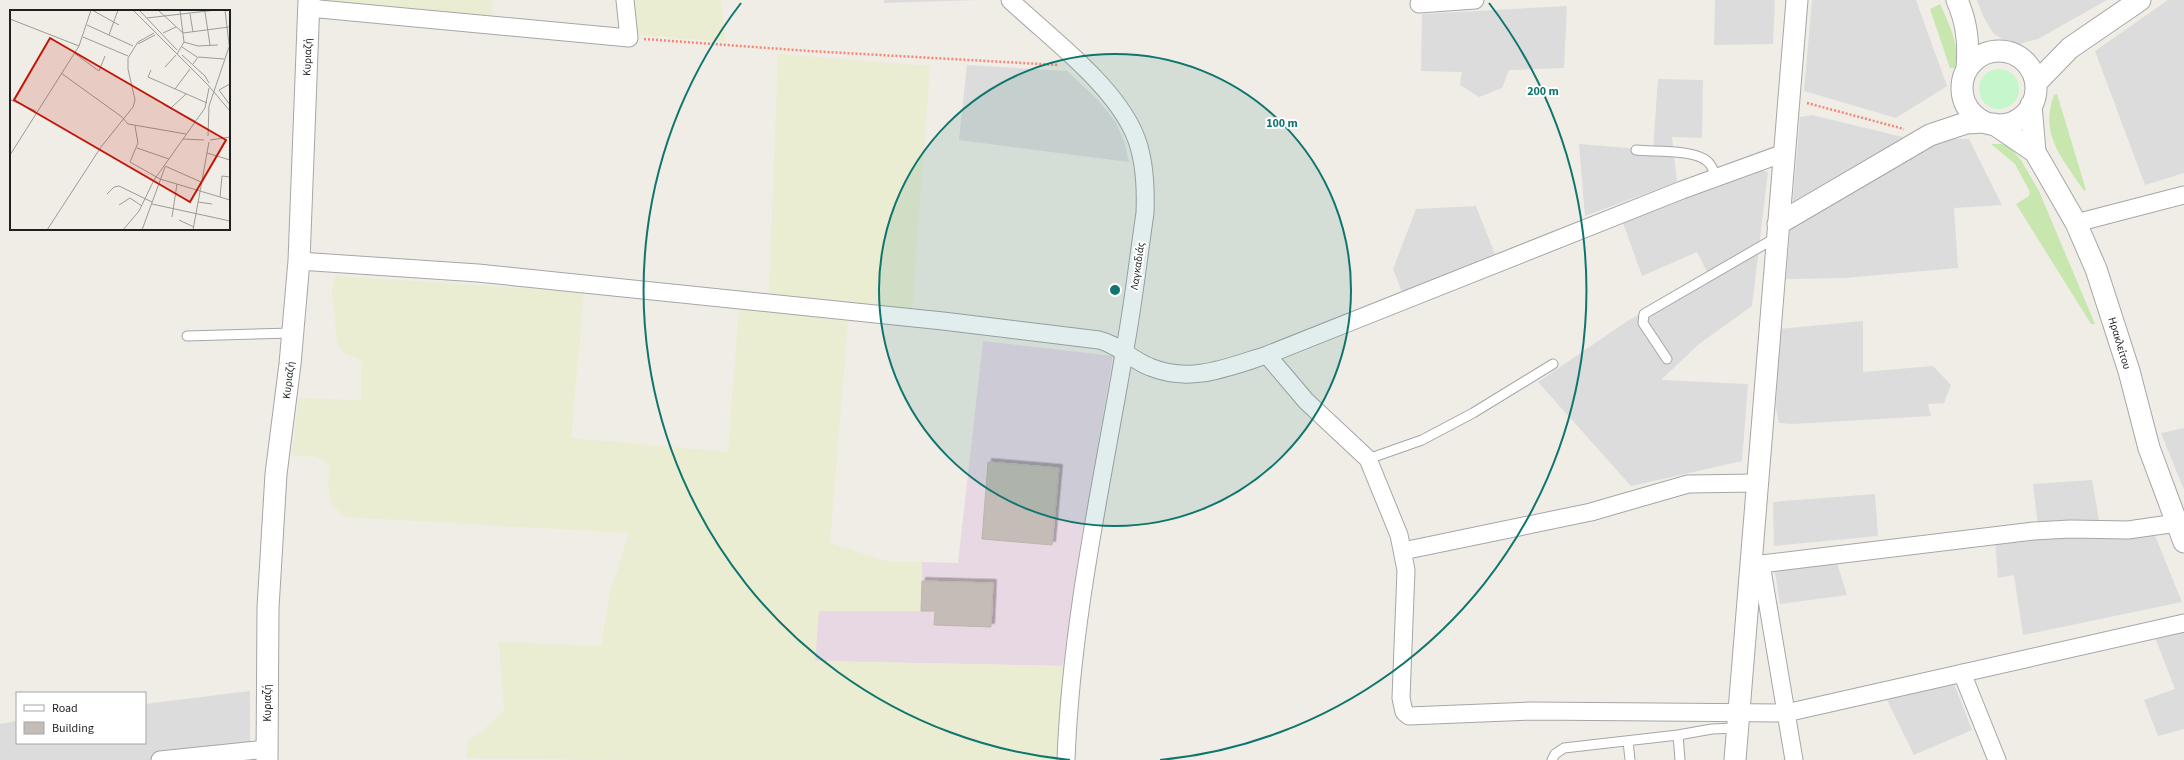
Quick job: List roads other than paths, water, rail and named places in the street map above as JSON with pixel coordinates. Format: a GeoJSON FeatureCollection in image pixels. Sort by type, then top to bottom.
{"type":"FeatureCollection","features":[{"type":"Feature","properties":{"kind":"street"},"geometry":{"type":"LineString","coordinates":[[309,4],[629,38],[625,0]]}},
{"type":"Feature","properties":{"kind":"street","name":"Λαγκαδιάς"},"geometry":{"type":"LineString","coordinates":[[1010,0],[1098,82],[1127,118],[1135,134],[1142,160],[1145,190],[1145,213],[1124,353],[1084,578],[1067,733],[1066,760]]}},
{"type":"Feature","properties":{"kind":"street"},"geometry":{"type":"LineString","coordinates":[[1419,4],[1475,0]]}},
{"type":"Feature","properties":{"kind":"street"},"geometry":{"type":"LineString","coordinates":[[1735,760],[1737,721],[1756,564],[1757,483],[1797,0]]}},
{"type":"Feature","properties":{"kind":"street"},"geometry":{"type":"LineString","coordinates":[[2036,83],[2070,48],[2140,0]]}},
{"type":"Feature","properties":{"kind":"street","name":"Κυριαζή"},"geometry":{"type":"LineString","coordinates":[[267,755],[268,608],[276,474],[299,261],[309,4]]}},
{"type":"Feature","properties":{"kind":"street"},"geometry":{"type":"LineString","coordinates":[[1959,6],[1984,41],[1998,51]]}},
{"type":"Feature","properties":{"kind":"street"},"geometry":{"type":"LineString","coordinates":[[1959,6],[1968,42],[1967,68],[1962,87],[1963,97],[1970,112],[2035,152]]}},
{"type":"Feature","properties":{"kind":"street"},"geometry":{"type":"LineString","coordinates":[[2023,60],[2033,59],[2070,48]]}},
{"type":"Feature","properties":{"kind":"street"},"geometry":{"type":"LineString","coordinates":[[1967,68],[1980,56],[1998,51],[2007,51],[2023,60],[2032,70],[2036,83],[2032,105],[2035,152]]}},
{"type":"Feature","properties":{"kind":"street"},"geometry":{"type":"LineString","coordinates":[[1778,230],[1930,136],[1945,122],[1963,97]]}},
{"type":"Feature","properties":{"kind":"street"},"geometry":{"type":"LineString","coordinates":[[1930,136],[1966,123],[2009,124],[2016,121],[2032,105]]}},
{"type":"Feature","properties":{"kind":"street","name":"Ηρακλείτου"},"geometry":{"type":"LineString","coordinates":[[2035,152],[2076,223],[2111,312],[2129,371],[2149,448],[2180,533]]}},
{"type":"Feature","properties":{"kind":"street"},"geometry":{"type":"LineString","coordinates":[[299,261],[478,273],[943,321],[1099,340],[1108,342],[1124,353],[1150,367],[1188,376],[1210,372],[1267,355],[1716,177],[1784,153]]}},
{"type":"Feature","properties":{"kind":"street"},"geometry":{"type":"LineString","coordinates":[[2076,223],[2184,195]]}},
{"type":"Feature","properties":{"kind":"street"},"geometry":{"type":"LineString","coordinates":[[1267,355],[1306,401],[1368,459],[1388,506],[1403,551],[1406,584],[1401,698],[1404,712],[1409,716],[1531,711],[1737,721],[1786,713],[2184,623]]}},
{"type":"Feature","properties":{"kind":"street"},"geometry":{"type":"LineString","coordinates":[[1403,551],[1591,512],[1688,484],[1757,483]]}},
{"type":"Feature","properties":{"kind":"street"},"geometry":{"type":"LineString","coordinates":[[1756,564],[2034,531],[2070,529],[2180,533]]}},
{"type":"Feature","properties":{"kind":"street"},"geometry":{"type":"LineString","coordinates":[[1756,564],[1794,760]]}},
{"type":"Feature","properties":{"kind":"street"},"geometry":{"type":"LineString","coordinates":[[1962,673],[1997,760]]}},
{"type":"Feature","properties":{"kind":"street"},"geometry":{"type":"LineString","coordinates":[[160,760],[267,755]]}},
{"type":"Feature","properties":{"kind":"lane"},"geometry":{"type":"LineString","coordinates":[[1636,150],[1686,153],[1699,156],[1707,161],[1716,177]]}},
{"type":"Feature","properties":{"kind":"lane"},"geometry":{"type":"LineString","coordinates":[[1668,359],[1643,323],[1644,314],[1778,230]]}},
{"type":"Feature","properties":{"kind":"lane"},"geometry":{"type":"LineString","coordinates":[[187,336],[292,333]]}},
{"type":"Feature","properties":{"kind":"lane"},"geometry":{"type":"LineString","coordinates":[[1368,459],[1422,440],[1473,413],[1553,364]]}},
{"type":"Feature","properties":{"kind":"lane"},"geometry":{"type":"LineString","coordinates":[[1552,760],[1555,754],[1564,748],[1678,735],[1712,729],[1737,721]]}},
{"type":"Feature","properties":{"kind":"lane"},"geometry":{"type":"LineString","coordinates":[[1678,735],[1680,760]]}},
{"type":"Feature","properties":{"kind":"lane"},"geometry":{"type":"LineString","coordinates":[[1628,741],[1630,760]]}}]}
